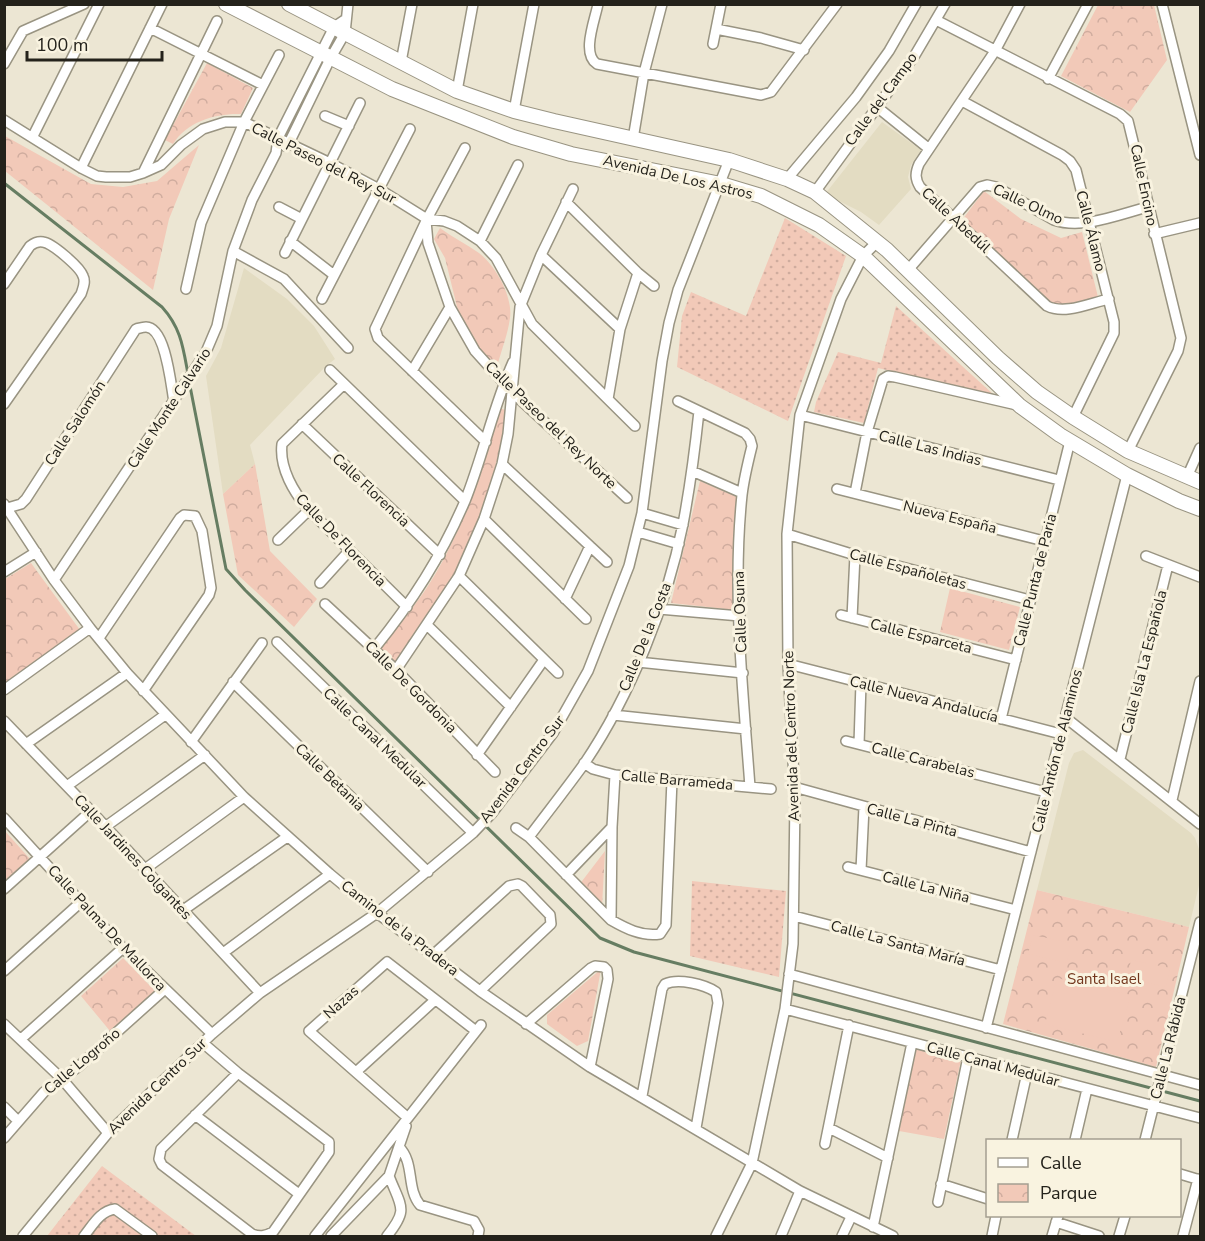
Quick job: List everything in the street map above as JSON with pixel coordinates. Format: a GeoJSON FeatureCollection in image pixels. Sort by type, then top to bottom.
{"type":"FeatureCollection","features":[{"type":"Feature","properties":{"kind":"main road","name":"Avenida De Los Astros"},"geometry":{"type":"LineString","coordinates":[[226,4],[392,89],[513,137],[572,154],[721,184],[761,196],[819,225],[863,256],[1020,406],[1070,441],[1127,475],[1200,509]]}},
{"type":"Feature","properties":{"kind":"main road","name":"Avenida De Los Astros"},"geometry":{"type":"LineString","coordinates":[[290,4],[342,27],[401,62],[458,91],[514,111],[729,160],[787,179],[814,192],[877,242],[998,358],[1037,392],[1128,451],[1200,482]]}},
{"type":"Feature","properties":{"kind":"main road"},"geometry":{"type":"LineString","coordinates":[[1152,488],[1161,466]]}},
{"type":"Feature","properties":{"kind":"street"},"geometry":{"type":"LineString","coordinates":[[4,64],[23,31],[84,4]]}},
{"type":"Feature","properties":{"kind":"street"},"geometry":{"type":"LineString","coordinates":[[33,136],[99,4]]}},
{"type":"Feature","properties":{"kind":"street"},"geometry":{"type":"LineString","coordinates":[[81,168],[162,4]]}},
{"type":"Feature","properties":{"kind":"street"},"geometry":{"type":"LineString","coordinates":[[325,56],[342,27],[348,4]]}},
{"type":"Feature","properties":{"kind":"street"},"geometry":{"type":"LineString","coordinates":[[401,62],[412,4]]}},
{"type":"Feature","properties":{"kind":"street"},"geometry":{"type":"LineString","coordinates":[[458,91],[473,4]]}},
{"type":"Feature","properties":{"kind":"street"},"geometry":{"type":"LineString","coordinates":[[514,111],[534,4]]}},
{"type":"Feature","properties":{"kind":"street"},"geometry":{"type":"LineString","coordinates":[[598,4],[589,48],[589,56],[597,64],[761,95],[771,92],[837,4]]}},
{"type":"Feature","properties":{"kind":"street"},"geometry":{"type":"LineString","coordinates":[[633,139],[644,73],[662,4]]}},
{"type":"Feature","properties":{"kind":"street"},"geometry":{"type":"LineString","coordinates":[[713,44],[721,4]]}},
{"type":"Feature","properties":{"kind":"street","name":"Calle del Campo"},"geometry":{"type":"LineString","coordinates":[[787,179],[856,97],[889,51],[916,4]]}},
{"type":"Feature","properties":{"kind":"street","name":"Calle del Campo"},"geometry":{"type":"LineString","coordinates":[[814,192],[915,55],[945,4]]}},
{"type":"Feature","properties":{"kind":"street","name":"Calle Abedúl"},"geometry":{"type":"LineString","coordinates":[[1020,4],[995,51],[928,148],[916,171],[917,182],[1047,306],[1055,310],[1064,310],[1109,299]]}},
{"type":"Feature","properties":{"kind":"street"},"geometry":{"type":"LineString","coordinates":[[1048,79],[1089,4]]}},
{"type":"Feature","properties":{"kind":"street"},"geometry":{"type":"LineString","coordinates":[[1162,4],[1198,139],[1200,155]]}},
{"type":"Feature","properties":{"kind":"street","name":"Calle Encino"},"geometry":{"type":"LineString","coordinates":[[936,20],[1120,114],[1128,121],[1181,338],[1178,351],[1128,451]]}},
{"type":"Feature","properties":{"kind":"street"},"geometry":{"type":"LineString","coordinates":[[143,173],[218,21]]}},
{"type":"Feature","properties":{"kind":"street"},"geometry":{"type":"LineString","coordinates":[[150,28],[263,85]]}},
{"type":"Feature","properties":{"kind":"street"},"geometry":{"type":"LineString","coordinates":[[716,29],[804,50]]}},
{"type":"Feature","properties":{"kind":"street"},"geometry":{"type":"LineString","coordinates":[[186,289],[197,235],[244,122],[279,56]]}},
{"type":"Feature","properties":{"kind":"street","name":"Calle Monte Calvario"},"geometry":{"type":"LineString","coordinates":[[54,580],[213,340],[233,251],[252,200],[276,153],[278,138],[325,56]]}},
{"type":"Feature","properties":{"kind":"street","name":"Calle Monte Calvario"},"geometry":{"type":"LineString","coordinates":[[276,153],[289,143],[325,56]]}},
{"type":"Feature","properties":{"kind":"street","name":"Calle Álamo"},"geometry":{"type":"LineString","coordinates":[[962,101],[1062,155],[1076,170],[1109,299],[1114,333],[1073,417]]}},
{"type":"Feature","properties":{"kind":"street"},"geometry":{"type":"LineString","coordinates":[[285,253],[360,104]]}},
{"type":"Feature","properties":{"kind":"street"},"geometry":{"type":"LineString","coordinates":[[877,107],[928,148]]}},
{"type":"Feature","properties":{"kind":"street"},"geometry":{"type":"LineString","coordinates":[[325,116],[349,126]]}},
{"type":"Feature","properties":{"kind":"street","name":"Calle Paseo del Rey Sur"},"geometry":{"type":"LineString","coordinates":[[4,120],[81,168],[97,176],[115,178],[130,177],[161,165],[181,145],[203,129],[225,122],[244,122],[330,163],[379,189],[427,219],[444,221],[457,226],[480,241],[496,258],[520,307]]}},
{"type":"Feature","properties":{"kind":"street"},"geometry":{"type":"LineString","coordinates":[[322,298],[410,129]]}},
{"type":"Feature","properties":{"kind":"street"},"geometry":{"type":"LineString","coordinates":[[465,148],[427,219],[375,329],[378,338],[486,442]]}},
{"type":"Feature","properties":{"kind":"street","name":"Avenida Centro Sur"},"geometry":{"type":"LineString","coordinates":[[23,1236],[108,1133],[212,1034],[260,993],[377,913],[476,831],[553,733],[588,671],[619,597],[642,513],[669,323],[678,290],[729,160]]}},
{"type":"Feature","properties":{"kind":"street"},"geometry":{"type":"LineString","coordinates":[[480,241],[518,165]]}},
{"type":"Feature","properties":{"kind":"street","name":"Calle Olmo"},"geometry":{"type":"LineString","coordinates":[[908,270],[973,192],[987,185],[996,187],[1064,223],[1089,221],[1148,207]]}},
{"type":"Feature","properties":{"kind":"street"},"geometry":{"type":"LineString","coordinates":[[396,670],[459,576],[484,519],[508,434],[520,307],[541,255],[573,189]]}},
{"type":"Feature","properties":{"kind":"street"},"geometry":{"type":"LineString","coordinates":[[566,202],[654,286]]}},
{"type":"Feature","properties":{"kind":"street"},"geometry":{"type":"LineString","coordinates":[[279,207],[302,219]]}},
{"type":"Feature","properties":{"kind":"street","name":"Calle Paseo del Rey Norte"},"geometry":{"type":"LineString","coordinates":[[427,219],[428,243],[450,307],[475,351],[513,393],[627,498]]}},
{"type":"Feature","properties":{"kind":"street"},"geometry":{"type":"LineString","coordinates":[[1154,234],[1200,223]]}},
{"type":"Feature","properties":{"kind":"street"},"geometry":{"type":"LineString","coordinates":[[4,284],[30,246],[43,241],[51,244],[78,269],[83,276],[84,285],[81,294],[4,405]]}},
{"type":"Feature","properties":{"kind":"street"},"geometry":{"type":"LineString","coordinates":[[290,242],[334,275]]}},
{"type":"Feature","properties":{"kind":"street","name":"Avenida del Centro Norte"},"geometry":{"type":"LineString","coordinates":[[716,1236],[752,1163],[786,1005],[789,978],[794,916],[794,788],[788,664],[787,534],[800,415],[836,312],[863,256],[877,242]]}},
{"type":"Feature","properties":{"kind":"street"},"geometry":{"type":"LineString","coordinates":[[233,251],[284,279],[348,348]]}},
{"type":"Feature","properties":{"kind":"street"},"geometry":{"type":"LineString","coordinates":[[541,255],[620,329]]}},
{"type":"Feature","properties":{"kind":"street"},"geometry":{"type":"LineString","coordinates":[[608,399],[620,329],[638,273]]}},
{"type":"Feature","properties":{"kind":"street"},"geometry":{"type":"LineString","coordinates":[[412,371],[450,307]]}},
{"type":"Feature","properties":{"kind":"street"},"geometry":{"type":"LineString","coordinates":[[520,307],[532,324],[635,426]]}},
{"type":"Feature","properties":{"kind":"street","name":"Calle Salomón"},"geometry":{"type":"LineString","coordinates":[[5,507],[21,504],[26,499],[136,329],[146,327],[153,329],[159,335],[174,402]]}},
{"type":"Feature","properties":{"kind":"street"},"geometry":{"type":"LineString","coordinates":[[374,649],[407,607],[440,555],[465,501],[486,442],[503,383],[515,359]]}},
{"type":"Feature","properties":{"kind":"street"},"geometry":{"type":"LineString","coordinates":[[330,370],[465,501]]}},
{"type":"Feature","properties":{"kind":"street"},"geometry":{"type":"LineString","coordinates":[[855,493],[867,432],[881,384],[888,376],[1020,406]]}},
{"type":"Feature","properties":{"kind":"street","name":"Calle De Florencia"},"geometry":{"type":"LineString","coordinates":[[344,384],[284,441],[282,451],[292,490],[309,510],[407,607]]}},
{"type":"Feature","properties":{"kind":"street"},"geometry":{"type":"LineString","coordinates":[[678,401],[699,411]]}},
{"type":"Feature","properties":{"kind":"street","name":"Calle Osuna"},"geometry":{"type":"LineString","coordinates":[[699,411],[745,433],[752,446],[742,493],[738,555],[750,787]]}},
{"type":"Feature","properties":{"kind":"street","name":"Calle De la Costa"},"geometry":{"type":"LineString","coordinates":[[529,837],[584,764],[613,716],[638,662],[659,609],[683,525],[699,411]]}},
{"type":"Feature","properties":{"kind":"street","name":"Calle Las Indias"},"geometry":{"type":"LineString","coordinates":[[800,415],[1059,480]]}},
{"type":"Feature","properties":{"kind":"street","name":"Calle Florencia"},"geometry":{"type":"LineString","coordinates":[[303,424],[440,555]]}},
{"type":"Feature","properties":{"kind":"street","name":"Calle Punta de Paria"},"geometry":{"type":"LineString","coordinates":[[1001,719],[1070,441]]}},
{"type":"Feature","properties":{"kind":"street"},"geometry":{"type":"LineString","coordinates":[[1186,477],[1200,448]]}},
{"type":"Feature","properties":{"kind":"street"},"geometry":{"type":"LineString","coordinates":[[501,464],[607,562]]}},
{"type":"Feature","properties":{"kind":"street"},"geometry":{"type":"LineString","coordinates":[[692,471],[742,493]]}},
{"type":"Feature","properties":{"kind":"street","name":"Calle Antón de Alaminos"},"geometry":{"type":"LineString","coordinates":[[986,1028],[1127,475]]}},
{"type":"Feature","properties":{"kind":"street","name":"Nueva España"},"geometry":{"type":"LineString","coordinates":[[837,489],[1044,541]]}},
{"type":"Feature","properties":{"kind":"street","name":"Camino de la Pradera"},"geometry":{"type":"LineString","coordinates":[[5,507],[54,580],[90,628],[143,691],[244,797],[287,837],[377,913],[480,991],[590,1067],[800,1191],[893,1236]]}},
{"type":"Feature","properties":{"kind":"street"},"geometry":{"type":"LineString","coordinates":[[278,540],[309,510]]}},
{"type":"Feature","properties":{"kind":"street"},"geometry":{"type":"LineString","coordinates":[[642,513],[683,525]]}},
{"type":"Feature","properties":{"kind":"street"},"geometry":{"type":"LineString","coordinates":[[99,638],[180,518],[190,515],[198,521],[211,580],[208,595],[143,691]]}},
{"type":"Feature","properties":{"kind":"street"},"geometry":{"type":"LineString","coordinates":[[484,519],[585,619]]}},
{"type":"Feature","properties":{"kind":"street"},"geometry":{"type":"LineString","coordinates":[[638,532],[678,544]]}},
{"type":"Feature","properties":{"kind":"street","name":"Calle Españoletas"},"geometry":{"type":"LineString","coordinates":[[787,534],[855,555],[1030,600]]}},
{"type":"Feature","properties":{"kind":"street"},"geometry":{"type":"LineString","coordinates":[[565,599],[590,546]]}},
{"type":"Feature","properties":{"kind":"street"},"geometry":{"type":"LineString","coordinates":[[320,583],[350,551]]}},
{"type":"Feature","properties":{"kind":"street"},"geometry":{"type":"LineString","coordinates":[[4,572],[36,552]]}},
{"type":"Feature","properties":{"kind":"street","name":"Calle Esparceta"},"geometry":{"type":"LineString","coordinates":[[855,555],[852,618],[1016,660]]}},
{"type":"Feature","properties":{"kind":"street"},"geometry":{"type":"LineString","coordinates":[[1146,556],[1200,577]]}},
{"type":"Feature","properties":{"kind":"street","name":"Calle Isla La Española"},"geometry":{"type":"LineString","coordinates":[[1120,759],[1168,565]]}},
{"type":"Feature","properties":{"kind":"street"},"geometry":{"type":"LineString","coordinates":[[459,576],[543,661],[558,673]]}},
{"type":"Feature","properties":{"kind":"street","name":"Calle De Gordonia"},"geometry":{"type":"LineString","coordinates":[[326,604],[396,670],[495,772]]}},
{"type":"Feature","properties":{"kind":"street"},"geometry":{"type":"LineString","coordinates":[[659,609],[740,616]]}},
{"type":"Feature","properties":{"kind":"street"},"geometry":{"type":"LineString","coordinates":[[841,615],[852,618]]}},
{"type":"Feature","properties":{"kind":"street"},"geometry":{"type":"LineString","coordinates":[[427,625],[511,707]]}},
{"type":"Feature","properties":{"kind":"street"},"geometry":{"type":"LineString","coordinates":[[4,690],[90,628]]}},
{"type":"Feature","properties":{"kind":"street","name":"Calle Canal Medular"},"geometry":{"type":"LineString","coordinates":[[277,642],[476,831]]}},
{"type":"Feature","properties":{"kind":"street"},"geometry":{"type":"LineString","coordinates":[[191,742],[262,643]]}},
{"type":"Feature","properties":{"kind":"street"},"geometry":{"type":"LineString","coordinates":[[477,755],[543,661]]}},
{"type":"Feature","properties":{"kind":"street"},"geometry":{"type":"LineString","coordinates":[[638,662],[743,673]]}},
{"type":"Feature","properties":{"kind":"street","name":"Calle Nueva Andalucía"},"geometry":{"type":"LineString","coordinates":[[788,664],[1061,734]]}},
{"type":"Feature","properties":{"kind":"street"},"geometry":{"type":"LineString","coordinates":[[26,744],[127,673]]}},
{"type":"Feature","properties":{"kind":"street"},"geometry":{"type":"LineString","coordinates":[[1172,800],[1200,681]]}},
{"type":"Feature","properties":{"kind":"street","name":"Calle Betania"},"geometry":{"type":"LineString","coordinates":[[233,682],[428,872]]}},
{"type":"Feature","properties":{"kind":"street","name":"Calle Carabelas"},"geometry":{"type":"LineString","coordinates":[[861,683],[860,744],[1046,792]]}},
{"type":"Feature","properties":{"kind":"street"},"geometry":{"type":"LineString","coordinates":[[67,786],[165,715]]}},
{"type":"Feature","properties":{"kind":"street"},"geometry":{"type":"LineString","coordinates":[[613,716],[746,729]]}},
{"type":"Feature","properties":{"kind":"street"},"geometry":{"type":"LineString","coordinates":[[1066,718],[1200,824]]}},
{"type":"Feature","properties":{"kind":"street","name":"Calle Jardines Colgantes"},"geometry":{"type":"LineString","coordinates":[[5,724],[91,811],[260,993]]}},
{"type":"Feature","properties":{"kind":"street"},"geometry":{"type":"LineString","coordinates":[[846,741],[860,744]]}},
{"type":"Feature","properties":{"kind":"street"},"geometry":{"type":"LineString","coordinates":[[105,828],[205,755]]}},
{"type":"Feature","properties":{"kind":"street","name":"Calle Barrameda"},"geometry":{"type":"LineString","coordinates":[[584,764],[615,775],[771,789]]}},
{"type":"Feature","properties":{"kind":"street"},"geometry":{"type":"LineString","coordinates":[[610,920],[615,775]]}},
{"type":"Feature","properties":{"kind":"street"},"geometry":{"type":"LineString","coordinates":[[516,828],[529,837],[610,920],[624,928],[654,935],[660,934],[666,925],[672,780]]}},
{"type":"Feature","properties":{"kind":"street","name":"Calle La Pinta"},"geometry":{"type":"LineString","coordinates":[[794,788],[1031,852]]}},
{"type":"Feature","properties":{"kind":"street"},"geometry":{"type":"LineString","coordinates":[[145,869],[244,797]]}},
{"type":"Feature","properties":{"kind":"street","name":"Calle La Niña"},"geometry":{"type":"LineString","coordinates":[[864,807],[861,870],[1016,910]]}},
{"type":"Feature","properties":{"kind":"street"},"geometry":{"type":"LineString","coordinates":[[4,889],[91,811]]}},
{"type":"Feature","properties":{"kind":"street","name":"Calle Palma De Mallorca"},"geometry":{"type":"LineString","coordinates":[[4,818],[123,948],[212,1034]]}},
{"type":"Feature","properties":{"kind":"street"},"geometry":{"type":"LineString","coordinates":[[566,875],[612,827]]}},
{"type":"Feature","properties":{"kind":"street"},"geometry":{"type":"LineString","coordinates":[[182,911],[287,837]]}},
{"type":"Feature","properties":{"kind":"street"},"geometry":{"type":"LineString","coordinates":[[848,867],[861,870]]}},
{"type":"Feature","properties":{"kind":"street"},"geometry":{"type":"LineString","coordinates":[[223,953],[330,874]]}},
{"type":"Feature","properties":{"kind":"street"},"geometry":{"type":"LineString","coordinates":[[433,955],[509,886],[518,884],[522,886],[550,915],[551,924],[480,991]]}},
{"type":"Feature","properties":{"kind":"street"},"geometry":{"type":"LineString","coordinates":[[4,971],[81,902]]}},
{"type":"Feature","properties":{"kind":"street","name":"Calle La Santa María"},"geometry":{"type":"LineString","coordinates":[[794,916],[1001,970]]}},
{"type":"Feature","properties":{"kind":"street","name":"Calle La Rábida"},"geometry":{"type":"LineString","coordinates":[[1145,1139],[1200,922]]}},
{"type":"Feature","properties":{"kind":"street"},"geometry":{"type":"LineString","coordinates":[[21,1040],[123,948]]}},
{"type":"Feature","properties":{"kind":"street","name":"Nazas"},"geometry":{"type":"LineString","coordinates":[[387,962],[435,1000],[479,1028],[408,1118],[309,1031],[387,962]]}},
{"type":"Feature","properties":{"kind":"street"},"geometry":{"type":"LineString","coordinates":[[526,1024],[591,968],[600,965],[604,967],[607,970],[608,979],[590,1067]]}},
{"type":"Feature","properties":{"kind":"street"},"geometry":{"type":"LineString","coordinates":[[789,978],[986,1028],[1160,1079],[1200,1085]]}},
{"type":"Feature","properties":{"kind":"street"},"geometry":{"type":"LineString","coordinates":[[642,1096],[662,989],[665,984],[678,981],[711,989],[716,992],[718,1003],[696,1128]]}},
{"type":"Feature","properties":{"kind":"street","name":"Calle Logroño"},"geometry":{"type":"LineString","coordinates":[[4,1138],[44,1092],[78,1067],[165,989]]}},
{"type":"Feature","properties":{"kind":"street"},"geometry":{"type":"LineString","coordinates":[[356,1072],[435,1000]]}},
{"type":"Feature","properties":{"kind":"street","name":"Calle Canal Medular"},"geometry":{"type":"LineString","coordinates":[[786,1005],[912,1043],[1087,1089],[1154,1103],[1200,1118]]}},
{"type":"Feature","properties":{"kind":"street"},"geometry":{"type":"LineString","coordinates":[[4,1023],[62,1079],[108,1133]]}},
{"type":"Feature","properties":{"kind":"street"},"geometry":{"type":"LineString","coordinates":[[825,1144],[849,1025]]}},
{"type":"Feature","properties":{"kind":"street"},"geometry":{"type":"LineString","coordinates":[[203,1043],[238,1073],[329,1142],[329,1152],[273,1232],[266,1236],[252,1234],[162,1165],[159,1159],[161,1149],[238,1073]]}},
{"type":"Feature","properties":{"kind":"street"},"geometry":{"type":"LineString","coordinates":[[873,1227],[912,1043]]}},
{"type":"Feature","properties":{"kind":"street"},"geometry":{"type":"LineString","coordinates":[[938,1202],[968,1057]]}},
{"type":"Feature","properties":{"kind":"street"},"geometry":{"type":"LineString","coordinates":[[1012,1139],[1027,1073]]}},
{"type":"Feature","properties":{"kind":"street"},"geometry":{"type":"LineString","coordinates":[[1075,1139],[1087,1089]]}},
{"type":"Feature","properties":{"kind":"street"},"geometry":{"type":"LineString","coordinates":[[4,1107],[18,1121]]}},
{"type":"Feature","properties":{"kind":"street"},"geometry":{"type":"LineString","coordinates":[[195,1115],[299,1194]]}},
{"type":"Feature","properties":{"kind":"street"},"geometry":{"type":"LineString","coordinates":[[331,1236],[389,1176],[408,1118]]}},
{"type":"Feature","properties":{"kind":"street"},"geometry":{"type":"LineString","coordinates":[[315,1236],[408,1118]]}},
{"type":"Feature","properties":{"kind":"street"},"geometry":{"type":"LineString","coordinates":[[830,1128],[888,1158]]}},
{"type":"Feature","properties":{"kind":"street"},"geometry":{"type":"LineString","coordinates":[[399,1147],[406,1155],[414,1198],[420,1205],[474,1221],[479,1230],[478,1236]]}},
{"type":"Feature","properties":{"kind":"street"},"geometry":{"type":"LineString","coordinates":[[1181,1174],[1199,1179],[1183,1236]]}},
{"type":"Feature","properties":{"kind":"street"},"geometry":{"type":"LineString","coordinates":[[387,1236],[401,1216],[389,1176]]}},
{"type":"Feature","properties":{"kind":"street"},"geometry":{"type":"LineString","coordinates":[[941,1184],[986,1199]]}},
{"type":"Feature","properties":{"kind":"street"},"geometry":{"type":"LineString","coordinates":[[781,1236],[800,1191]]}},
{"type":"Feature","properties":{"kind":"street"},"geometry":{"type":"LineString","coordinates":[[84,1236],[101,1214],[115,1209],[152,1236]]}},
{"type":"Feature","properties":{"kind":"street"},"geometry":{"type":"LineString","coordinates":[[842,1236],[850,1216]]}},
{"type":"Feature","properties":{"kind":"street"},"geometry":{"type":"LineString","coordinates":[[992,1236],[996,1217]]}},
{"type":"Feature","properties":{"kind":"street"},"geometry":{"type":"LineString","coordinates":[[1119,1236],[1124,1217]]}},
{"type":"Feature","properties":{"kind":"street"},"geometry":{"type":"LineString","coordinates":[[1052,1236],[1057,1219],[1099,1236]]}},
{"type":"Feature","properties":{"kind":"shaded area"},"geometry":{"type":"Polygon","coordinates":[[[882,122],[921,150],[911,165],[908,177],[911,189],[879,225],[861,212],[825,194],[882,122]]]}},
{"type":"Feature","properties":{"kind":"shaded area"},"geometry":{"type":"Polygon","coordinates":[[[244,268],[287,299],[314,326],[335,359],[250,445],[255,464],[223,494],[206,376],[221,348],[244,268]]]}},
{"type":"Feature","properties":{"kind":"shaded area"},"geometry":{"type":"Polygon","coordinates":[[[1083,750],[1195,838],[1200,852],[1200,881],[1189,927],[1037,890],[1069,763],[1074,753],[1083,750]]]}},
{"type":"Feature","properties":{"kind":"green space"},"geometry":{"type":"Polygon","coordinates":[[[1098,5],[1154,5],[1167,60],[1130,112],[1061,76],[1098,5]]]}},
{"type":"Feature","properties":{"kind":"green space"},"geometry":{"type":"Polygon","coordinates":[[[207,63],[253,88],[241,114],[222,115],[203,120],[186,129],[173,144],[165,140],[207,63]]]}},
{"type":"Feature","properties":{"kind":"green space"},"geometry":{"type":"Polygon","coordinates":[[[5,136],[91,184],[123,187],[157,181],[199,145],[169,219],[153,290],[5,171],[5,136]]]}},
{"type":"Feature","properties":{"kind":"green space"},"geometry":{"type":"Polygon","coordinates":[[[984,191],[1021,219],[1061,238],[1082,232],[1098,297],[1057,308],[962,220],[984,191]]]}},
{"type":"Feature","properties":{"kind":"green space"},"geometry":{"type":"Polygon","coordinates":[[[785,218],[846,256],[788,421],[677,367],[682,316],[691,292],[746,316],[785,218]]]}},
{"type":"Feature","properties":{"kind":"green space"},"geometry":{"type":"Polygon","coordinates":[[[440,228],[479,253],[502,282],[509,301],[510,318],[498,363],[483,354],[459,315],[445,258],[434,239],[440,228]]]}},
{"type":"Feature","properties":{"kind":"green space"},"geometry":{"type":"Polygon","coordinates":[[[896,306],[994,395],[878,368],[864,423],[814,412],[816,402],[838,352],[881,363],[896,306]]]}},
{"type":"Feature","properties":{"kind":"green space"},"geometry":{"type":"Polygon","coordinates":[[[498,408],[506,410],[496,466],[468,546],[442,597],[423,627],[393,665],[378,650],[424,592],[448,550],[478,480],[498,408]]]}},
{"type":"Feature","properties":{"kind":"green space"},"geometry":{"type":"Polygon","coordinates":[[[255,464],[270,551],[317,599],[294,627],[238,575],[223,494],[255,464]]]}},
{"type":"Feature","properties":{"kind":"green space"},"geometry":{"type":"Polygon","coordinates":[[[700,481],[737,497],[734,551],[735,610],[671,603],[700,481]]]}},
{"type":"Feature","properties":{"kind":"green space"},"geometry":{"type":"Polygon","coordinates":[[[31,563],[80,630],[5,687],[5,579],[31,563]]]}},
{"type":"Feature","properties":{"kind":"green space"},"geometry":{"type":"Polygon","coordinates":[[[950,588],[1020,607],[1009,650],[940,632],[950,588]]]}},
{"type":"Feature","properties":{"kind":"green space"},"geometry":{"type":"Polygon","coordinates":[[[4,830],[30,859],[5,882],[4,882],[4,830]]]}},
{"type":"Feature","properties":{"kind":"green space"},"geometry":{"type":"Polygon","coordinates":[[[605,851],[602,907],[579,885],[605,851]]]}},
{"type":"Feature","properties":{"kind":"green space"},"geometry":{"type":"Polygon","coordinates":[[[692,881],[786,891],[779,977],[690,956],[692,881]]]}},
{"type":"Feature","properties":{"kind":"green space","name":"Santa Isael"},"geometry":{"type":"Polygon","coordinates":[[[1037,890],[1189,927],[1156,1067],[1003,1024],[1037,890]]]}},
{"type":"Feature","properties":{"kind":"green space"},"geometry":{"type":"Polygon","coordinates":[[[1033,935],[1070,943],[1067,963],[1028,954],[1033,935]]]}},
{"type":"Feature","properties":{"kind":"green space"},"geometry":{"type":"Polygon","coordinates":[[[123,958],[155,991],[110,1031],[81,996],[123,958]]]}},
{"type":"Feature","properties":{"kind":"green space"},"geometry":{"type":"Polygon","coordinates":[[[1131,960],[1170,968],[1166,987],[1127,978],[1131,960]]]}},
{"type":"Feature","properties":{"kind":"green space"},"geometry":{"type":"Polygon","coordinates":[[[601,969],[588,1041],[577,1046],[547,1024],[547,1015],[601,969]]]}},
{"type":"Feature","properties":{"kind":"green space"},"geometry":{"type":"Polygon","coordinates":[[[1057,978],[1131,995],[1117,1042],[1045,1024],[1057,978]]]}},
{"type":"Feature","properties":{"kind":"green space"},"geometry":{"type":"Polygon","coordinates":[[[916,1049],[961,1060],[944,1139],[899,1131],[916,1049]]]}},
{"type":"Feature","properties":{"kind":"green space"},"geometry":{"type":"Polygon","coordinates":[[[102,1166],[196,1236],[47,1236],[102,1166]]]}},
{"type":"Feature","properties":{"kind":"waterway"},"geometry":{"type":"LineString","coordinates":[[4,183],[162,307],[177,330],[183,346],[188,374]]}},
{"type":"Feature","properties":{"kind":"waterway"},"geometry":{"type":"LineString","coordinates":[[189,381],[226,569],[600,938],[634,952],[1200,1101]]}}]}
